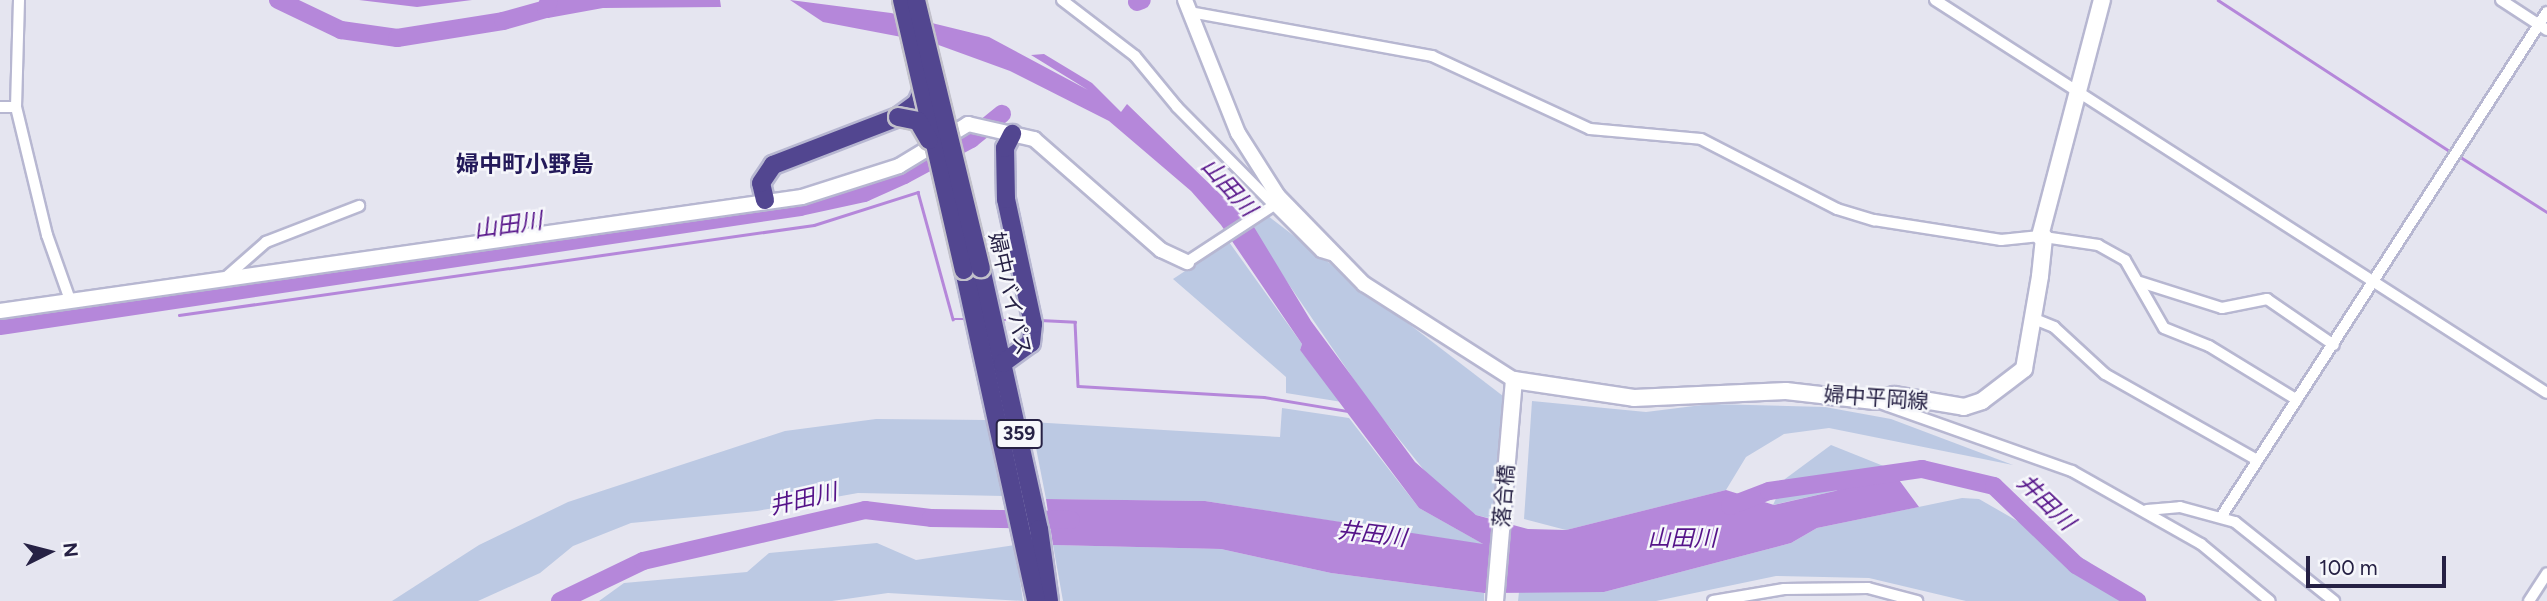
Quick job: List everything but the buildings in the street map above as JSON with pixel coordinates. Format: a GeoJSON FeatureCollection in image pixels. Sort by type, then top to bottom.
{"type":"FeatureCollection","features":[{"type":"Feature","properties":{"kind":"highway","name":"婦中バイパス"},"geometry":{"type":"LineString","coordinates":[[902,0],[1024,527],[1036,601]]}},
{"type":"Feature","properties":{"kind":"highway","name":"婦中バイパス"},"geometry":{"type":"LineString","coordinates":[[916,0],[1003,363],[1049,601]]}},
{"type":"Feature","properties":{"kind":"highway"},"geometry":{"type":"LineString","coordinates":[[765,200],[761,183],[773,165],[898,117],[916,103],[923,89]]}},
{"type":"Feature","properties":{"kind":"highway"},"geometry":{"type":"LineString","coordinates":[[898,117],[924,128],[949,204]]}},
{"type":"Feature","properties":{"kind":"highway"},"geometry":{"type":"LineString","coordinates":[[1003,363],[1031,343],[1033,324],[1006,199],[1007,132]]}},
{"type":"Feature","properties":{"kind":"highway"},"geometry":{"type":"LineString","coordinates":[[981,268],[1005,339],[1019,343],[1033,324]]}},
{"type":"Feature","properties":{"kind":"main road","name":"婦中平岡線"},"geometry":{"type":"LineString","coordinates":[[1513,386],[1634,398],[1786,391],[1874,401],[1894,395],[1964,407],[1982,401],[2024,369],[2042,237],[2076,91],[2102,0]]}},
{"type":"Feature","properties":{"kind":"main road","name":"落合橋"},"geometry":{"type":"LineString","coordinates":[[1495,601],[1513,386]]}},
{"type":"Feature","properties":{"kind":"street"},"geometry":{"type":"LineString","coordinates":[[19,0],[16,107],[47,235],[70,300]]}},
{"type":"Feature","properties":{"kind":"street"},"geometry":{"type":"LineString","coordinates":[[1062,0],[1135,56],[1177,107],[1272,206],[1321,253],[1334,256]]}},
{"type":"Feature","properties":{"kind":"street"},"geometry":{"type":"LineString","coordinates":[[1935,0],[2547,393]]}},
{"type":"Feature","properties":{"kind":"street"},"geometry":{"type":"LineString","coordinates":[[2501,0],[2543,28]]}},
{"type":"Feature","properties":{"kind":"street"},"geometry":{"type":"LineString","coordinates":[[1187,6],[1432,56],[1590,129],[1702,139],[1837,209],[1874,220],[2001,240],[2042,237],[2098,245],[2125,260],[2140,282],[2153,317],[2164,328],[2209,346],[2297,400]]}},
{"type":"Feature","properties":{"kind":"street"},"geometry":{"type":"LineString","coordinates":[[1187,6],[1249,155],[1334,256],[1404,313],[1513,386]]}},
{"type":"Feature","properties":{"kind":"street"},"geometry":{"type":"LineString","coordinates":[[2221,517],[2543,28],[2547,12]]}},
{"type":"Feature","properties":{"kind":"street"},"geometry":{"type":"LineString","coordinates":[[0,107],[16,107]]}},
{"type":"Feature","properties":{"kind":"street"},"geometry":{"type":"LineString","coordinates":[[1,309],[765,200],[852,184],[899,166],[968,124],[1007,132],[1051,151],[1161,250],[1187,262],[1272,206]]}},
{"type":"Feature","properties":{"kind":"street"},"geometry":{"type":"LineString","coordinates":[[224,279],[266,242],[359,206]]}},
{"type":"Feature","properties":{"kind":"street"},"geometry":{"type":"LineString","coordinates":[[2140,282],[2222,308],[2267,299],[2334,345]]}},
{"type":"Feature","properties":{"kind":"street"},"geometry":{"type":"LineString","coordinates":[[2032,318],[2054,327],[2105,374],[2257,460]]}},
{"type":"Feature","properties":{"kind":"street"},"geometry":{"type":"LineString","coordinates":[[1874,401],[2072,471],[2147,510],[2201,544],[2270,601]]}},
{"type":"Feature","properties":{"kind":"street"},"geometry":{"type":"LineString","coordinates":[[2147,510],[2180,507],[2221,517],[2266,543],[2334,601]]}},
{"type":"Feature","properties":{"kind":"street"},"geometry":{"type":"LineString","coordinates":[[2529,601],[2547,573]]}},
{"type":"Feature","properties":{"kind":"street"},"geometry":{"type":"LineString","coordinates":[[1713,601],[1784,589],[1854,588],[1917,601]]}},
{"type":"Feature","properties":{"kind":"shaded area"},"geometry":{"type":"Polygon","coordinates":[[[1268,216],[1503,396],[1493,519],[1476,515],[1436,485],[1370,403],[1257,238],[1254,227],[1268,216]]]}},
{"type":"Feature","properties":{"kind":"shaded area"},"geometry":{"type":"Polygon","coordinates":[[[1229,242],[1302,344],[1300,350],[1342,402],[1286,393],[1286,377],[1173,279],[1229,242]]]}},
{"type":"Feature","properties":{"kind":"shaded area"},"geometry":{"type":"Polygon","coordinates":[[[1532,401],[1646,412],[1710,404],[1825,407],[1891,419],[2013,465],[1829,428],[1784,434],[1746,457],[1726,490],[1566,530],[1524,519],[1532,401]]]}},
{"type":"Feature","properties":{"kind":"shaded area"},"geometry":{"type":"Polygon","coordinates":[[[1282,408],[1349,418],[1419,508],[1485,545],[1205,501],[1046,499],[1031,422],[1280,437],[1282,408]]]}},
{"type":"Feature","properties":{"kind":"shaded area"},"geometry":{"type":"Polygon","coordinates":[[[876,419],[988,420],[1004,496],[858,493],[757,511],[631,523],[573,546],[540,573],[478,601],[392,601],[479,545],[568,502],[785,431],[876,419]]]}},
{"type":"Feature","properties":{"kind":"shaded area"},"geometry":{"type":"Polygon","coordinates":[[[1831,445],[1891,469],[1835,491],[1773,505],[1785,479],[1831,445]]]}},
{"type":"Feature","properties":{"kind":"shaded area"},"geometry":{"type":"Polygon","coordinates":[[[1962,498],[1979,499],[2089,562],[2123,601],[1966,601],[1869,578],[1776,576],[1656,601],[1518,601],[1519,592],[1604,592],[1791,543],[1817,528],[1962,498]]]}},
{"type":"Feature","properties":{"kind":"shaded area"},"geometry":{"type":"Polygon","coordinates":[[[877,543],[916,560],[1015,545],[1023,601],[888,593],[832,601],[599,601],[624,583],[747,572],[769,553],[877,543]]]}},
{"type":"Feature","properties":{"kind":"shaded area"},"geometry":{"type":"Polygon","coordinates":[[[1053,545],[1221,549],[1331,573],[1484,593],[1484,601],[1063,601],[1053,545]]]}},
{"type":"Feature","properties":{"kind":"water"},"geometry":{"type":"Polygon","coordinates":[[[359,0],[472,0],[417,7],[359,0]]]}},
{"type":"Feature","properties":{"kind":"water"},"geometry":{"type":"Polygon","coordinates":[[[540,0],[720,0],[721,7],[603,8],[548,18],[540,0]]]}},
{"type":"Feature","properties":{"kind":"water","name":"山田川"},"geometry":{"type":"Polygon","coordinates":[[[790,0],[891,13],[989,37],[1088,90],[1031,55],[1044,54],[1092,83],[1121,112],[1127,104],[1254,227],[1311,321],[1415,462],[1476,515],[1528,529],[1566,530],[1726,490],[1774,505],[1835,491],[1891,469],[1919,507],[1817,528],[1791,543],[1604,592],[1484,593],[1331,573],[1221,549],[1053,545],[1046,499],[1205,501],[1483,544],[1419,508],[1300,350],[1302,344],[1221,225],[1191,191],[1109,121],[1010,71],[933,43],[823,22],[790,0]]]}},
{"type":"Feature","properties":{"kind":"waterway"},"geometry":{"type":"LineString","coordinates":[[278,0],[341,30],[397,38],[503,21],[546,9],[549,0]]}},
{"type":"Feature","properties":{"kind":"waterway"},"geometry":{"type":"LineString","coordinates":[[1137,2],[1142,0]]}},
{"type":"Feature","properties":{"kind":"waterway"},"geometry":{"type":"LineString","coordinates":[[2218,0],[2453,153]]}},
{"type":"Feature","properties":{"kind":"waterway","name":"山田川"},"geometry":{"type":"LineString","coordinates":[[0,326],[800,207],[864,193],[904,175],[971,139],[1002,114]]}},
{"type":"Feature","properties":{"kind":"waterway"},"geometry":{"type":"LineString","coordinates":[[2459,156],[2547,212]]}},
{"type":"Feature","properties":{"kind":"waterway"},"geometry":{"type":"LineString","coordinates":[[179,315],[814,225],[918,192],[953,319],[967,319]]}},
{"type":"Feature","properties":{"kind":"waterway"},"geometry":{"type":"LineString","coordinates":[[998,320],[1026,320]]}},
{"type":"Feature","properties":{"kind":"waterway"},"geometry":{"type":"LineString","coordinates":[[1040,320],[1075,322],[1078,386],[1264,397],[1348,411]]}},
{"type":"Feature","properties":{"kind":"waterway","name":"井田川"},"geometry":{"type":"LineString","coordinates":[[1730,506],[1769,491],[1922,469],[1994,486],[2076,565],[2137,601]]}},
{"type":"Feature","properties":{"kind":"waterway","name":"井田川"},"geometry":{"type":"LineString","coordinates":[[560,601],[643,561],[865,510],[931,518],[1071,520]]}},
{"type":"Feature","properties":{"kind":"district","name":"婦中町小野島"},"geometry":{"type":"Point","coordinates":[525,164]}}]}
